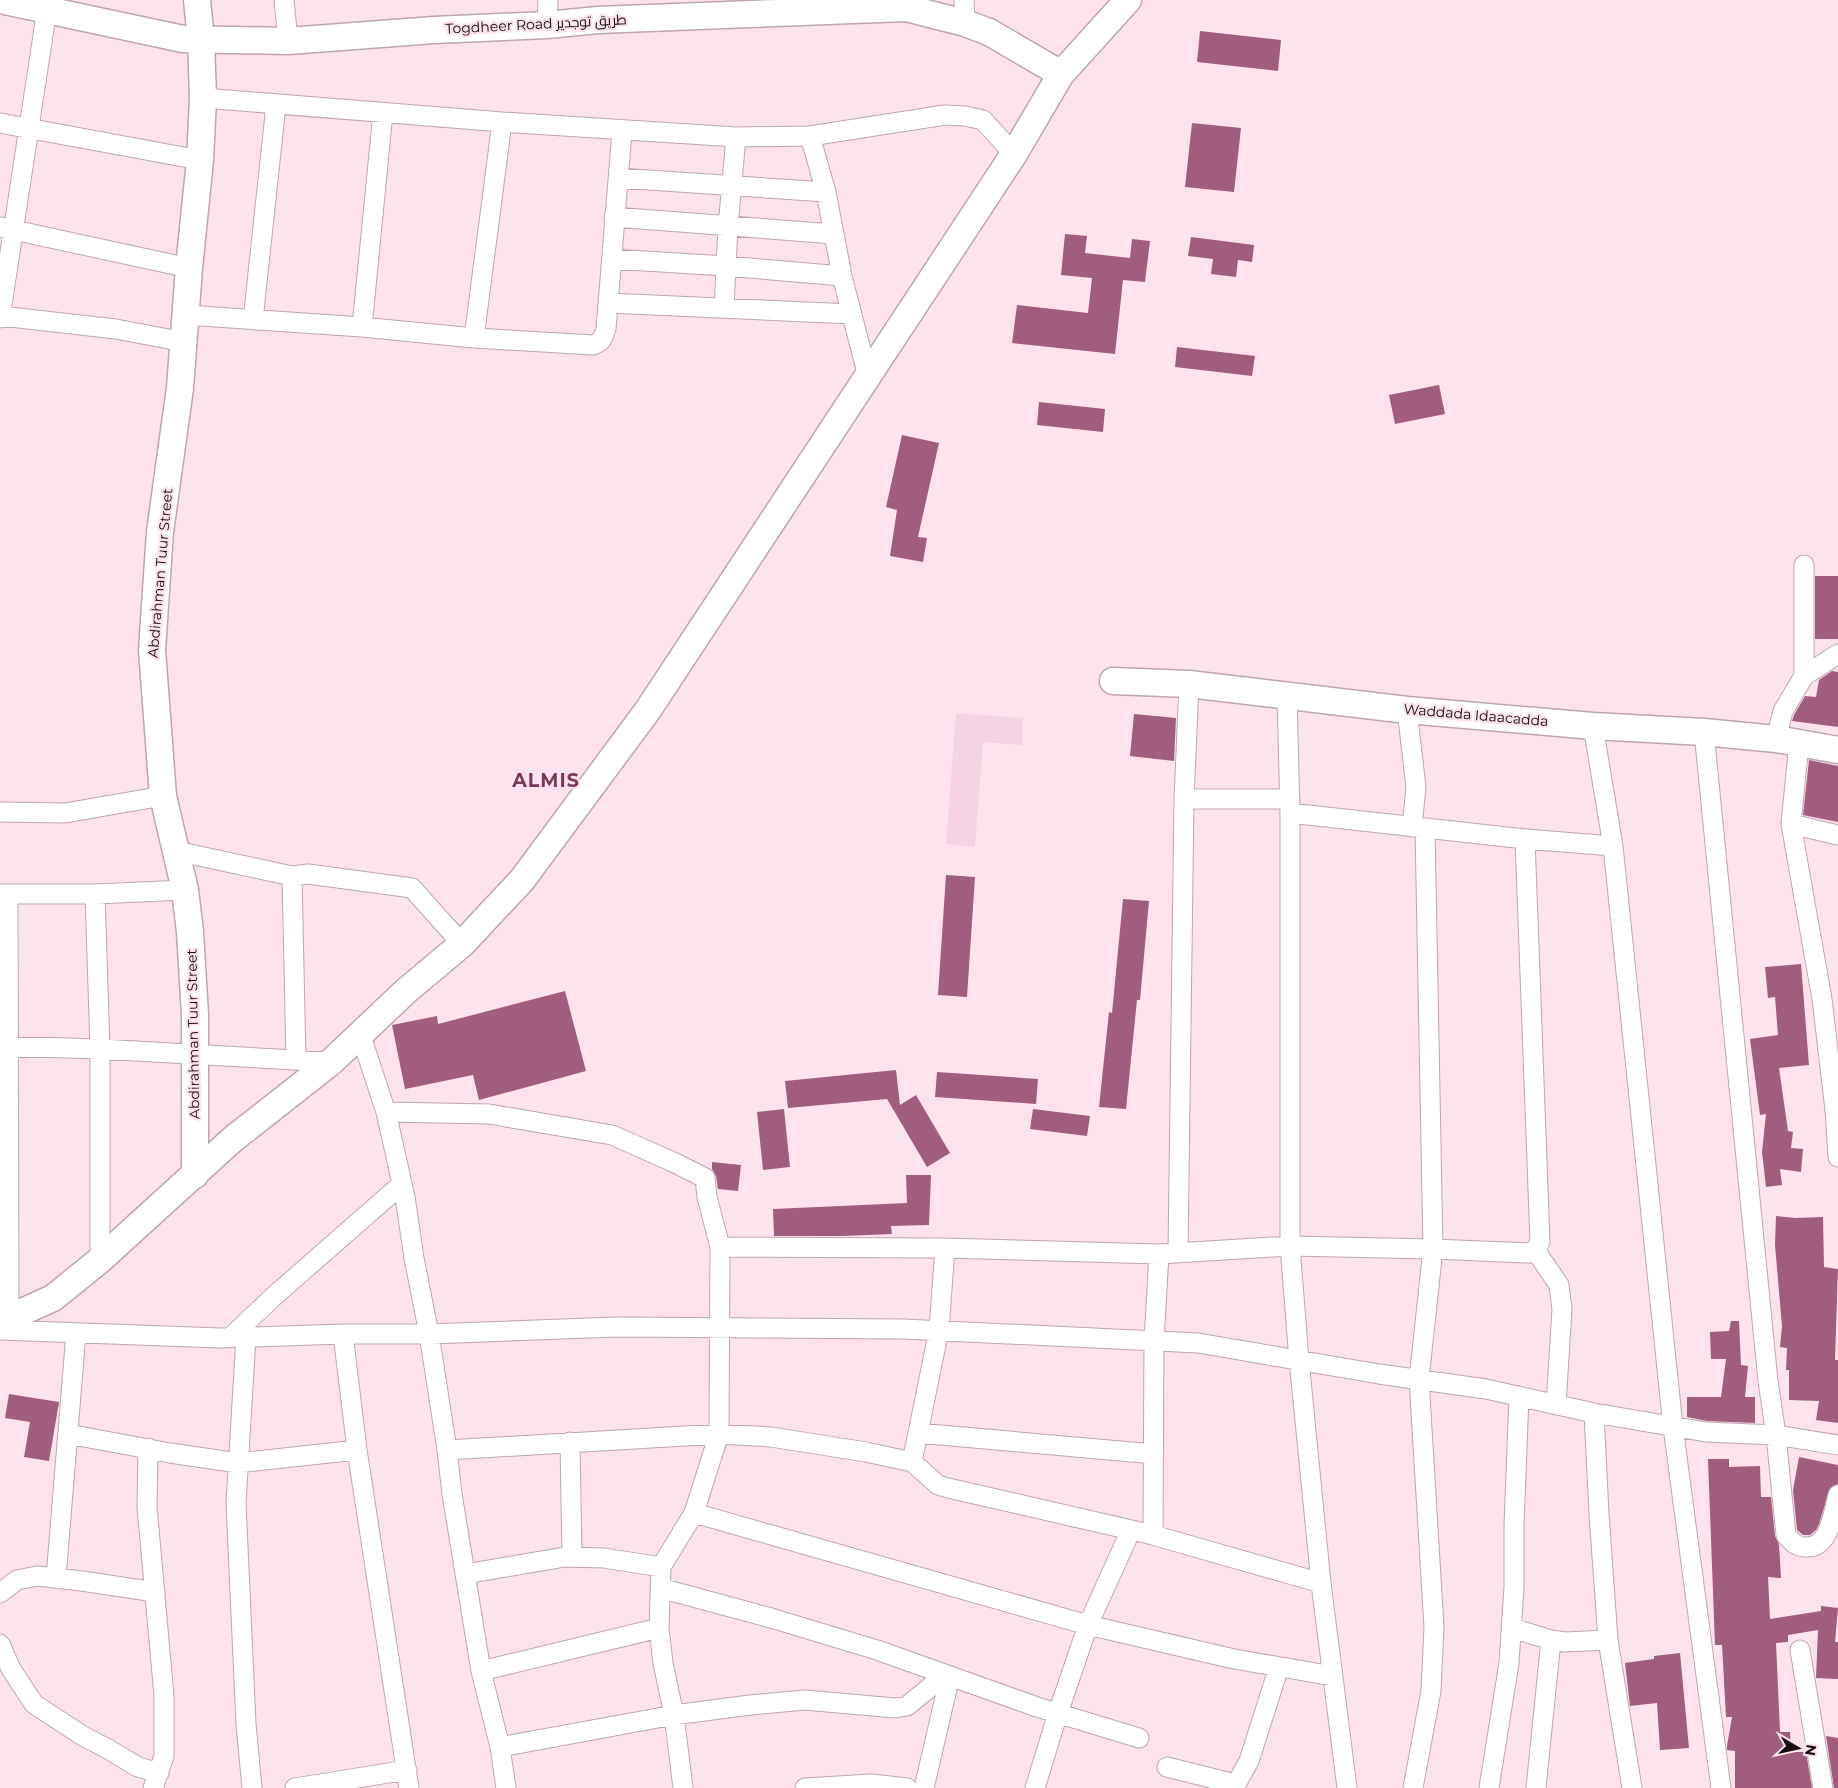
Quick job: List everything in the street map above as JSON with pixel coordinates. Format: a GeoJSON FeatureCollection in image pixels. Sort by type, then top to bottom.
{"type":"FeatureCollection","features":[{"type":"Feature","properties":{"kind":"street","name":"Togdheer Road طريق توجدير"},"geometry":{"type":"LineString","coordinates":[[0,0],[183,39],[288,41],[434,30],[548,12],[598,20],[772,6],[964,11],[989,32],[1061,74]]}},
{"type":"Feature","properties":{"kind":"street","name":"Abdirahman Tuur Street"},"geometry":{"type":"LineString","coordinates":[[195,1175],[195,1006],[185,890],[164,796],[152,650],[160,532],[180,388],[189,268],[200,160],[203,98],[201,40],[197,0]]}},
{"type":"Feature","properties":{"kind":"street"},"geometry":{"type":"LineString","coordinates":[[284,0],[288,41]]}},
{"type":"Feature","properties":{"kind":"street"},"geometry":{"type":"LineString","coordinates":[[3,1324],[52,1298],[100,1260],[233,1139],[331,1062],[406,991],[462,944],[522,880],[648,710],[1014,154],[1061,74],[1121,3]]}},
{"type":"Feature","properties":{"kind":"street"},"geometry":{"type":"LineString","coordinates":[[47,9],[29,129],[7,228],[0,317],[116,329],[184,342]]}},
{"type":"Feature","properties":{"kind":"street"},"geometry":{"type":"LineString","coordinates":[[203,98],[622,131],[736,137],[810,136],[945,115],[965,116],[983,120],[1014,154]]}},
{"type":"Feature","properties":{"kind":"street"},"geometry":{"type":"LineString","coordinates":[[253,320],[276,105]]}},
{"type":"Feature","properties":{"kind":"street"},"geometry":{"type":"LineString","coordinates":[[362,327],[383,113]]}},
{"type":"Feature","properties":{"kind":"street"},"geometry":{"type":"LineString","coordinates":[[474,338],[502,122]]}},
{"type":"Feature","properties":{"kind":"street"},"geometry":{"type":"LineString","coordinates":[[0,123],[200,160]]}},
{"type":"Feature","properties":{"kind":"street"},"geometry":{"type":"LineString","coordinates":[[186,315],[362,327],[474,338],[593,345],[602,340],[606,329],[622,131]]}},
{"type":"Feature","properties":{"kind":"street"},"geometry":{"type":"LineString","coordinates":[[810,136],[826,192],[842,276],[868,377]]}},
{"type":"Feature","properties":{"kind":"street"},"geometry":{"type":"LineString","coordinates":[[724,308],[728,227],[736,137]]}},
{"type":"Feature","properties":{"kind":"street"},"geometry":{"type":"LineString","coordinates":[[619,178],[826,192]]}},
{"type":"Feature","properties":{"kind":"street"},"geometry":{"type":"LineString","coordinates":[[614,217],[834,234]]}},
{"type":"Feature","properties":{"kind":"street"},"geometry":{"type":"LineString","coordinates":[[7,228],[189,268]]}},
{"type":"Feature","properties":{"kind":"street"},"geometry":{"type":"LineString","coordinates":[[612,259],[842,276]]}},
{"type":"Feature","properties":{"kind":"street"},"geometry":{"type":"LineString","coordinates":[[608,303],[852,314]]}},
{"type":"Feature","properties":{"kind":"street"},"geometry":{"type":"LineString","coordinates":[[1804,565],[1804,676]]}},
{"type":"Feature","properties":{"kind":"street"},"geometry":{"type":"LineString","coordinates":[[1838,654],[1804,676],[1783,711],[1787,741],[1791,824],[1822,999],[1835,1110],[1838,1157]]}},
{"type":"Feature","properties":{"kind":"street","name":"Waddada Idaacadda"},"geometry":{"type":"LineString","coordinates":[[1113,681],[1189,684],[1407,710],[1593,726],[1704,732],[1787,741],[1838,750]]}},
{"type":"Feature","properties":{"kind":"street"},"geometry":{"type":"LineString","coordinates":[[1178,1253],[1184,799],[1189,684]]}},
{"type":"Feature","properties":{"kind":"street"},"geometry":{"type":"LineString","coordinates":[[1287,695],[1290,806],[1290,1246],[1321,1583],[1347,1788]]}},
{"type":"Feature","properties":{"kind":"street"},"geometry":{"type":"LineString","coordinates":[[1407,710],[1419,827],[1433,1248],[1419,1379],[1434,1628],[1431,1691],[1413,1788]]}},
{"type":"Feature","properties":{"kind":"street"},"geometry":{"type":"LineString","coordinates":[[1593,726],[1613,846],[1673,1427],[1721,1788]]}},
{"type":"Feature","properties":{"kind":"street"},"geometry":{"type":"LineString","coordinates":[[1704,732],[1768,1381],[1776,1435],[1786,1535],[1793,1544],[1813,1547],[1820,1543],[1826,1536],[1838,1495]]}},
{"type":"Feature","properties":{"kind":"street"},"geometry":{"type":"LineString","coordinates":[[0,812],[65,813],[164,796]]}},
{"type":"Feature","properties":{"kind":"street"},"geometry":{"type":"LineString","coordinates":[[1184,799],[1290,806],[1419,827],[1525,839],[1613,846]]}},
{"type":"Feature","properties":{"kind":"street"},"geometry":{"type":"LineString","coordinates":[[1791,824],[1838,835]]}},
{"type":"Feature","properties":{"kind":"street"},"geometry":{"type":"LineString","coordinates":[[720,1247],[945,1248],[1159,1254],[1290,1246],[1433,1248],[1528,1253],[1535,1250],[1540,1242],[1525,839]]}},
{"type":"Feature","properties":{"kind":"street"},"geometry":{"type":"LineString","coordinates":[[176,851],[292,876],[308,874],[412,888],[462,944]]}},
{"type":"Feature","properties":{"kind":"street"},"geometry":{"type":"LineString","coordinates":[[292,876],[296,1060]]}},
{"type":"Feature","properties":{"kind":"street"},"geometry":{"type":"LineString","coordinates":[[3,1324],[4,894],[94,894],[185,890]]}},
{"type":"Feature","properties":{"kind":"street"},"geometry":{"type":"LineString","coordinates":[[94,894],[100,1049],[100,1260]]}},
{"type":"Feature","properties":{"kind":"street"},"geometry":{"type":"LineString","coordinates":[[360,1034],[386,1112],[402,1184],[429,1334],[452,1494],[481,1671],[500,1747],[506,1788]]}},
{"type":"Feature","properties":{"kind":"street"},"geometry":{"type":"LineString","coordinates":[[4,1046],[100,1049],[331,1062]]}},
{"type":"Feature","properties":{"kind":"street"},"geometry":{"type":"LineString","coordinates":[[386,1112],[489,1114],[612,1135],[705,1178],[707,1197],[720,1247],[719,1434],[694,1513],[661,1567],[660,1588],[660,1628],[663,1663],[674,1715],[683,1788]]}},
{"type":"Feature","properties":{"kind":"street"},"geometry":{"type":"LineString","coordinates":[[252,1788],[245,1714],[236,1503],[238,1463],[238,1337],[273,1297],[402,1184]]}},
{"type":"Feature","properties":{"kind":"street"},"geometry":{"type":"LineString","coordinates":[[912,1462],[939,1330],[945,1248]]}},
{"type":"Feature","properties":{"kind":"street"},"geometry":{"type":"LineString","coordinates":[[1535,1250],[1558,1285],[1562,1309],[1556,1405]]}},
{"type":"Feature","properties":{"kind":"street"},"geometry":{"type":"LineString","coordinates":[[1153,1535],[1154,1341],[1159,1254]]}},
{"type":"Feature","properties":{"kind":"street"},"geometry":{"type":"LineString","coordinates":[[3,1324],[76,1334],[238,1337],[429,1334],[617,1328],[721,1328],[939,1330],[1198,1343],[1486,1389],[1594,1413],[1673,1427],[1706,1432],[1776,1435],[1838,1445]]}},
{"type":"Feature","properties":{"kind":"street"},"geometry":{"type":"LineString","coordinates":[[56,1578],[76,1334]]}},
{"type":"Feature","properties":{"kind":"street"},"geometry":{"type":"LineString","coordinates":[[304,1787],[408,1779],[342,1334]]}},
{"type":"Feature","properties":{"kind":"street"},"geometry":{"type":"LineString","coordinates":[[1489,1788],[1509,1663],[1512,1628],[1519,1396]]}},
{"type":"Feature","properties":{"kind":"street"},"geometry":{"type":"LineString","coordinates":[[1594,1413],[1608,1640],[1632,1788]]}},
{"type":"Feature","properties":{"kind":"street"},"geometry":{"type":"LineString","coordinates":[[918,1433],[1154,1454]]}},
{"type":"Feature","properties":{"kind":"street"},"geometry":{"type":"LineString","coordinates":[[68,1434],[170,1453],[238,1463],[358,1450]]}},
{"type":"Feature","properties":{"kind":"street"},"geometry":{"type":"LineString","coordinates":[[447,1450],[719,1434],[771,1437],[866,1452],[912,1462],[938,1485],[1153,1535],[1321,1583]]}},
{"type":"Feature","properties":{"kind":"street"},"geometry":{"type":"LineString","coordinates":[[570,1442],[572,1557]]}},
{"type":"Feature","properties":{"kind":"street"},"geometry":{"type":"LineString","coordinates":[[0,1644],[11,1669],[34,1704],[83,1736],[138,1767],[156,1780],[164,1756],[164,1696],[147,1508],[148,1448]]}},
{"type":"Feature","properties":{"kind":"street"},"geometry":{"type":"LineString","coordinates":[[694,1513],[1088,1626],[1234,1659],[1333,1676]]}},
{"type":"Feature","properties":{"kind":"street"},"geometry":{"type":"LineString","coordinates":[[1035,1788],[1088,1626],[1131,1530]]}},
{"type":"Feature","properties":{"kind":"street"},"geometry":{"type":"LineString","coordinates":[[465,1574],[565,1557],[604,1558],[661,1567]]}},
{"type":"Feature","properties":{"kind":"street"},"geometry":{"type":"LineString","coordinates":[[0,1593],[17,1580],[37,1576],[155,1592]]}},
{"type":"Feature","properties":{"kind":"street"},"geometry":{"type":"LineString","coordinates":[[660,1588],[771,1618],[877,1650],[1058,1713],[1139,1738]]}},
{"type":"Feature","properties":{"kind":"street"},"geometry":{"type":"LineString","coordinates":[[481,1671],[660,1628]]}},
{"type":"Feature","properties":{"kind":"street"},"geometry":{"type":"LineString","coordinates":[[1512,1628],[1551,1640],[1565,1642],[1608,1640]]}},
{"type":"Feature","properties":{"kind":"street"},"geometry":{"type":"LineString","coordinates":[[1536,1788],[1551,1640]]}},
{"type":"Feature","properties":{"kind":"street"},"geometry":{"type":"LineString","coordinates":[[1800,1650],[1823,1788]]}},
{"type":"Feature","properties":{"kind":"street"},"geometry":{"type":"LineString","coordinates":[[1167,1766],[1234,1786],[1249,1761],[1279,1667]]}},
{"type":"Feature","properties":{"kind":"street"},"geometry":{"type":"LineString","coordinates":[[500,1747],[674,1715],[750,1705],[805,1700],[895,1708],[907,1706],[948,1676]]}},
{"type":"Feature","properties":{"kind":"street"},"geometry":{"type":"LineString","coordinates":[[924,1788],[948,1676]]}},
{"type":"Feature","properties":{"kind":"street"},"geometry":{"type":"LineString","coordinates":[[805,1788],[870,1786],[907,1788]]}},
{"type":"Feature","properties":{"kind":"shaded area"},"geometry":{"type":"Polygon","coordinates":[[[956,713],[1023,718],[1022,745],[983,742],[975,847],[946,844],[956,713]]]}},
{"type":"Feature","properties":{"kind":"building"},"geometry":{"type":"Polygon","coordinates":[[[1200,31],[1281,40],[1278,71],[1197,62],[1200,31]]]}},
{"type":"Feature","properties":{"kind":"building"},"geometry":{"type":"Polygon","coordinates":[[[1192,123],[1241,128],[1234,192],[1185,187],[1192,123]]]}},
{"type":"Feature","properties":{"kind":"building"},"geometry":{"type":"Polygon","coordinates":[[[1065,234],[1087,236],[1085,253],[1130,258],[1132,239],[1150,241],[1145,282],[1123,280],[1115,354],[1012,343],[1017,305],[1088,313],[1092,278],[1061,275],[1065,234]]]}},
{"type":"Feature","properties":{"kind":"building"},"geometry":{"type":"Polygon","coordinates":[[[1191,237],[1254,245],[1252,262],[1238,260],[1236,277],[1211,274],[1213,259],[1188,256],[1191,237]]]}},
{"type":"Feature","properties":{"kind":"building"},"geometry":{"type":"Polygon","coordinates":[[[1177,347],[1255,356],[1252,376],[1175,367],[1177,347]]]}},
{"type":"Feature","properties":{"kind":"building"},"geometry":{"type":"Polygon","coordinates":[[[1439,385],[1445,414],[1395,424],[1389,395],[1439,385]]]}},
{"type":"Feature","properties":{"kind":"building"},"geometry":{"type":"Polygon","coordinates":[[[1039,402],[1105,409],[1103,432],[1037,425],[1039,402]]]}},
{"type":"Feature","properties":{"kind":"building"},"geometry":{"type":"Polygon","coordinates":[[[902,435],[939,443],[918,537],[927,538],[923,562],[890,556],[897,510],[886,507],[902,435]]]}},
{"type":"Feature","properties":{"kind":"building"},"geometry":{"type":"Polygon","coordinates":[[[1815,576],[1838,576],[1838,639],[1815,639],[1815,576]]]}},
{"type":"Feature","properties":{"kind":"building"},"geometry":{"type":"Polygon","coordinates":[[[1832,671],[1838,672],[1838,727],[1792,721],[1805,696],[1816,697],[1819,680],[1832,671]]]}},
{"type":"Feature","properties":{"kind":"building"},"geometry":{"type":"Polygon","coordinates":[[[1134,714],[1176,718],[1174,761],[1130,756],[1134,714]]]}},
{"type":"Feature","properties":{"kind":"building"},"geometry":{"type":"Polygon","coordinates":[[[1809,760],[1838,766],[1838,822],[1803,815],[1809,760]]]}},
{"type":"Feature","properties":{"kind":"building"},"geometry":{"type":"Polygon","coordinates":[[[946,875],[975,877],[967,997],[938,995],[946,875]]]}},
{"type":"Feature","properties":{"kind":"building"},"geometry":{"type":"Polygon","coordinates":[[[1123,899],[1149,901],[1140,1000],[1137,1000],[1126,1109],[1099,1107],[1109,1012],[1112,1013],[1123,899]]]}},
{"type":"Feature","properties":{"kind":"building"},"geometry":{"type":"Polygon","coordinates":[[[1801,964],[1809,1065],[1779,1068],[1788,1131],[1793,1132],[1791,1148],[1803,1149],[1801,1172],[1780,1169],[1782,1185],[1766,1187],[1762,1152],[1766,1114],[1760,1115],[1750,1039],[1778,1035],[1775,997],[1768,998],[1765,967],[1801,964]]]}},
{"type":"Feature","properties":{"kind":"building"},"geometry":{"type":"Polygon","coordinates":[[[565,991],[586,1071],[479,1100],[473,1075],[405,1089],[392,1025],[437,1016],[438,1024],[565,991]]]}},
{"type":"Feature","properties":{"kind":"building"},"geometry":{"type":"Polygon","coordinates":[[[896,1070],[900,1105],[916,1095],[950,1153],[927,1167],[887,1099],[788,1108],[785,1081],[896,1070]]]}},
{"type":"Feature","properties":{"kind":"building"},"geometry":{"type":"Polygon","coordinates":[[[937,1072],[1038,1079],[1036,1104],[935,1097],[937,1072]]]}},
{"type":"Feature","properties":{"kind":"building"},"geometry":{"type":"Polygon","coordinates":[[[784,1109],[790,1167],[763,1170],[757,1112],[784,1109]]]}},
{"type":"Feature","properties":{"kind":"building"},"geometry":{"type":"Polygon","coordinates":[[[1033,1109],[1090,1116],[1087,1136],[1030,1129],[1033,1109]]]}},
{"type":"Feature","properties":{"kind":"building"},"geometry":{"type":"Polygon","coordinates":[[[712,1162],[741,1165],[738,1191],[718,1189],[716,1176],[712,1169],[712,1162]]]}},
{"type":"Feature","properties":{"kind":"building"},"geometry":{"type":"Polygon","coordinates":[[[906,1175],[931,1175],[929,1225],[891,1226],[892,1234],[774,1236],[773,1209],[907,1203],[906,1175]]]}},
{"type":"Feature","properties":{"kind":"building"},"geometry":{"type":"Polygon","coordinates":[[[1776,1216],[1795,1218],[1823,1217],[1824,1267],[1838,1269],[1835,1360],[1838,1360],[1838,1423],[1816,1420],[1819,1401],[1789,1400],[1789,1370],[1786,1370],[1787,1348],[1780,1347],[1782,1326],[1775,1245],[1776,1216]]]}},
{"type":"Feature","properties":{"kind":"building"},"geometry":{"type":"Polygon","coordinates":[[[1731,1321],[1739,1321],[1741,1365],[1748,1366],[1745,1397],[1755,1397],[1755,1423],[1707,1421],[1687,1417],[1687,1397],[1721,1397],[1726,1359],[1711,1359],[1710,1332],[1729,1331],[1731,1321]]]}},
{"type":"Feature","properties":{"kind":"building"},"geometry":{"type":"Polygon","coordinates":[[[9,1394],[59,1402],[49,1461],[24,1457],[30,1422],[5,1418],[9,1394]]]}},
{"type":"Feature","properties":{"kind":"building"},"geometry":{"type":"Polygon","coordinates":[[[1799,1457],[1838,1465],[1838,1484],[1830,1488],[1819,1524],[1810,1535],[1803,1535],[1797,1530],[1793,1490],[1799,1457]]]}},
{"type":"Feature","properties":{"kind":"building"},"geometry":{"type":"Polygon","coordinates":[[[1708,1459],[1729,1459],[1729,1467],[1760,1466],[1761,1497],[1771,1497],[1775,1536],[1779,1544],[1781,1578],[1768,1577],[1770,1619],[1821,1611],[1821,1606],[1838,1608],[1835,1642],[1838,1642],[1838,1679],[1816,1678],[1818,1630],[1788,1635],[1788,1642],[1776,1643],[1780,1732],[1790,1732],[1791,1752],[1806,1752],[1812,1788],[1735,1788],[1735,1751],[1727,1750],[1732,1717],[1726,1717],[1722,1645],[1715,1645],[1708,1459]]]}},
{"type":"Feature","properties":{"kind":"building"},"geometry":{"type":"Polygon","coordinates":[[[1680,1653],[1689,1748],[1660,1750],[1657,1703],[1630,1706],[1625,1663],[1654,1659],[1654,1656],[1680,1653]]]}},
{"type":"Feature","properties":{"kind":"building"},"geometry":{"type":"Polygon","coordinates":[[[1826,1736],[1838,1738],[1838,1788],[1834,1788],[1826,1736]]]}},
{"type":"Feature","properties":{"kind":"district","name":"ALMIS"},"geometry":{"type":"Point","coordinates":[546,780]}}]}
